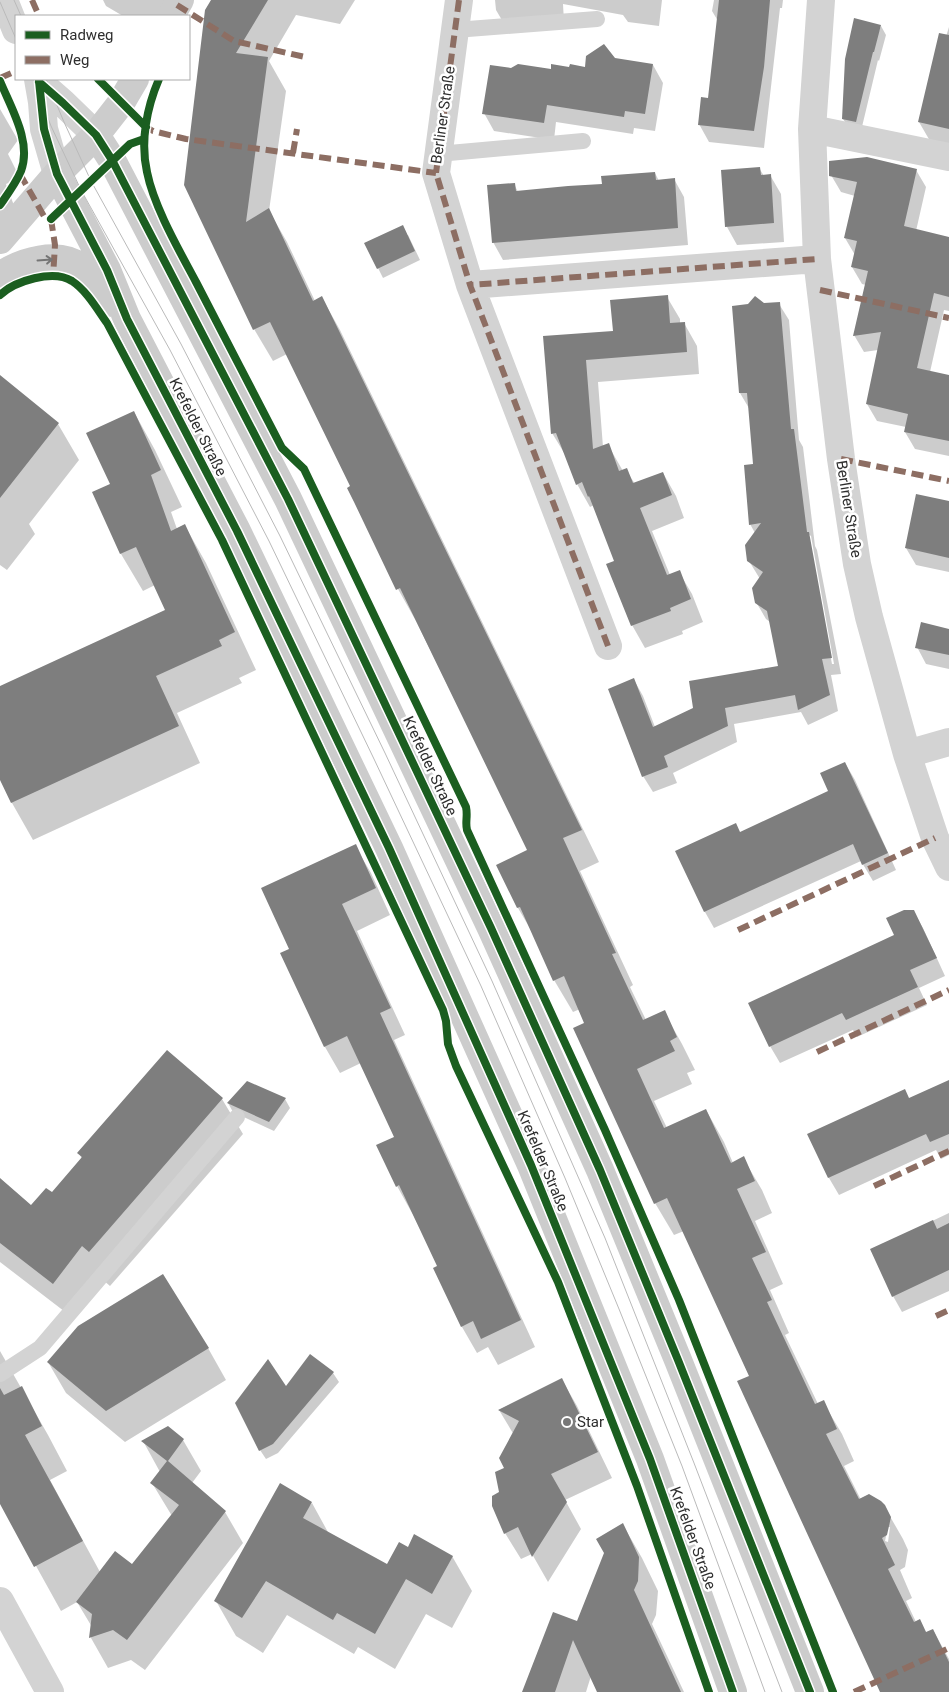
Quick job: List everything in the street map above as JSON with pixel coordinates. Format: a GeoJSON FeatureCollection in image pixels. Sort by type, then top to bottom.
{"type":"FeatureCollection","features":[{"type":"Feature","properties":{"kind":"main road"},"geometry":{"type":"LineString","coordinates":[[172,15],[180,0]]}},
{"type":"Feature","properties":{"kind":"main road"},"geometry":{"type":"LineString","coordinates":[[0,240],[57,174],[96,135],[121,103],[133,80]]}},
{"type":"Feature","properties":{"kind":"main road","name":"Krefelder Straße"},"geometry":{"type":"LineString","coordinates":[[96,135],[121,177],[288,499],[491,928],[600,1170],[810,1692]]}},
{"type":"Feature","properties":{"kind":"main road","name":"Krefelder Straße"},"geometry":{"type":"LineString","coordinates":[[57,174],[107,270],[127,319],[237,531],[385,839],[532,1165],[650,1459],[733,1692]]}},
{"type":"Feature","properties":{"kind":"main road"},"geometry":{"type":"LineString","coordinates":[[0,276],[29,261],[54,259],[69,261],[82,268],[127,319]]}},
{"type":"Feature","properties":{"kind":"street"},"geometry":{"type":"LineString","coordinates":[[4,0],[15,28]]}},
{"type":"Feature","properties":{"kind":"street","name":"Berliner Straße"},"geometry":{"type":"LineString","coordinates":[[459,0],[436,173],[470,285],[608,646]]}},
{"type":"Feature","properties":{"kind":"street","name":"Berliner Straße"},"geometry":{"type":"LineString","coordinates":[[821,0],[812,129],[817,259],[841,458],[857,564],[869,617],[907,754],[935,838],[949,867]]}},
{"type":"Feature","properties":{"kind":"street","name":"Krefelder Straße"},"geometry":{"type":"LineString","coordinates":[[38,80],[96,135]]}},
{"type":"Feature","properties":{"kind":"street","name":"Krefelder Straße"},"geometry":{"type":"LineString","coordinates":[[38,80],[44,129],[57,174]]}},
{"type":"Feature","properties":{"kind":"street"},"geometry":{"type":"LineString","coordinates":[[812,129],[949,157]]}},
{"type":"Feature","properties":{"kind":"street"},"geometry":{"type":"LineString","coordinates":[[470,285],[817,259]]}},
{"type":"Feature","properties":{"kind":"street"},"geometry":{"type":"LineString","coordinates":[[907,754],[949,742]]}},
{"type":"Feature","properties":{"kind":"street"},"geometry":{"type":"LineString","coordinates":[[0,1601],[50,1692]]}},
{"type":"Feature","properties":{"kind":"lane"},"geometry":{"type":"LineString","coordinates":[[455,30],[597,19]]}},
{"type":"Feature","properties":{"kind":"lane"},"geometry":{"type":"LineString","coordinates":[[438,154],[583,141]]}},
{"type":"Feature","properties":{"kind":"lane"},"geometry":{"type":"LineString","coordinates":[[0,1374],[40,1348],[236,1117]]}},
{"type":"Feature","properties":{"kind":"building"},"geometry":{"type":"Polygon","coordinates":[[[211,0],[268,0],[236,53],[268,57],[246,222],[269,208],[313,301],[322,296],[582,830],[563,838],[616,953],[612,954],[643,1020],[665,1010],[677,1037],[670,1041],[675,1051],[637,1069],[664,1128],[706,1109],[731,1163],[744,1156],[755,1181],[737,1189],[766,1252],[752,1258],[772,1300],[767,1302],[815,1404],[824,1400],[837,1429],[826,1434],[859,1499],[869,1494],[885,1505],[891,1517],[887,1535],[882,1538],[895,1565],[888,1569],[914,1622],[920,1619],[926,1632],[933,1629],[949,1662],[949,1692],[880,1692],[737,1381],[749,1376],[667,1198],[654,1204],[573,1028],[584,1023],[564,976],[553,981],[520,907],[517,908],[496,865],[527,850],[400,588],[396,590],[347,488],[350,486],[270,322],[253,330],[184,185],[205,10],[211,0]]]}},
{"type":"Feature","properties":{"kind":"building"},"geometry":{"type":"Polygon","coordinates":[[[719,0],[770,0],[764,67],[754,131],[698,125],[701,97],[708,98],[719,0]]]}},
{"type":"Feature","properties":{"kind":"building"},"geometry":{"type":"Polygon","coordinates":[[[854,18],[881,25],[856,122],[842,119],[845,59],[854,18]]]}},
{"type":"Feature","properties":{"kind":"building"},"geometry":{"type":"Polygon","coordinates":[[[939,33],[949,35],[949,129],[918,122],[939,33]]]}},
{"type":"Feature","properties":{"kind":"building"},"geometry":{"type":"Polygon","coordinates":[[[604,44],[615,58],[653,64],[645,114],[625,111],[624,117],[547,105],[544,123],[482,114],[490,65],[511,68],[518,64],[551,69],[551,64],[569,67],[570,64],[585,67],[586,56],[604,44]]]}},
{"type":"Feature","properties":{"kind":"building"},"geometry":{"type":"Polygon","coordinates":[[[867,157],[917,169],[904,226],[949,237],[949,297],[934,293],[917,368],[949,375],[949,441],[904,432],[908,414],[866,404],[881,332],[853,336],[868,271],[851,267],[857,241],[844,238],[857,182],[829,176],[829,161],[867,157]]]}},
{"type":"Feature","properties":{"kind":"building"},"geometry":{"type":"Polygon","coordinates":[[[760,167],[761,175],[771,174],[774,223],[725,227],[721,170],[760,167]]]}},
{"type":"Feature","properties":{"kind":"building"},"geometry":{"type":"Polygon","coordinates":[[[655,172],[656,180],[675,178],[678,228],[492,243],[487,185],[515,183],[516,191],[602,184],[601,176],[655,172]]]}},
{"type":"Feature","properties":{"kind":"building"},"geometry":{"type":"Polygon","coordinates":[[[403,225],[415,251],[377,269],[364,243],[403,225]]]}},
{"type":"Feature","properties":{"kind":"building"},"geometry":{"type":"Polygon","coordinates":[[[668,295],[670,323],[685,322],[687,352],[586,360],[593,449],[609,443],[619,471],[627,468],[633,483],[663,472],[672,495],[640,508],[667,575],[680,570],[691,599],[670,608],[671,611],[631,626],[606,564],[614,561],[589,496],[582,482],[576,485],[556,433],[551,434],[543,336],[613,331],[610,300],[668,295]]]}},
{"type":"Feature","properties":{"kind":"building"},"geometry":{"type":"Polygon","coordinates":[[[755,296],[764,303],[780,302],[791,429],[794,429],[807,532],[809,532],[832,658],[822,659],[830,695],[798,710],[795,695],[725,708],[728,726],[664,756],[668,767],[642,777],[608,689],[634,678],[653,727],[693,708],[689,681],[778,666],[767,611],[755,603],[752,588],[763,572],[747,561],[745,545],[761,523],[749,525],[744,465],[753,464],[747,393],[739,393],[732,306],[748,304],[755,296]]]}},
{"type":"Feature","properties":{"kind":"building"},"geometry":{"type":"Polygon","coordinates":[[[0,375],[59,423],[0,498],[0,375]]]}},
{"type":"Feature","properties":{"kind":"building"},"geometry":{"type":"Polygon","coordinates":[[[134,411],[161,470],[151,475],[171,531],[185,524],[235,632],[219,640],[222,646],[156,676],[179,726],[11,803],[0,780],[0,686],[165,610],[136,547],[120,554],[92,492],[110,484],[86,433],[134,411]]]}},
{"type":"Feature","properties":{"kind":"building"},"geometry":{"type":"Polygon","coordinates":[[[916,494],[949,501],[949,558],[905,548],[916,494]]]}},
{"type":"Feature","properties":{"kind":"building"},"geometry":{"type":"Polygon","coordinates":[[[921,622],[949,629],[949,655],[915,648],[921,622]]]}},
{"type":"Feature","properties":{"kind":"building"},"geometry":{"type":"Polygon","coordinates":[[[845,762],[888,853],[862,865],[853,844],[704,912],[675,851],[736,823],[740,832],[828,791],[820,773],[845,762]]]}},
{"type":"Feature","properties":{"kind":"building"},"geometry":{"type":"Polygon","coordinates":[[[356,844],[376,888],[342,904],[391,1008],[380,1013],[521,1320],[481,1339],[473,1321],[461,1327],[433,1268],[437,1266],[399,1185],[396,1187],[376,1145],[394,1137],[347,1036],[324,1047],[280,953],[289,949],[261,888],[356,844]]]}},
{"type":"Feature","properties":{"kind":"building"},"geometry":{"type":"Polygon","coordinates":[[[904,910],[914,910],[937,958],[910,970],[918,987],[846,1020],[842,1013],[769,1047],[748,1003],[894,935],[886,918],[904,910]]]}},
{"type":"Feature","properties":{"kind":"building"},"geometry":{"type":"Polygon","coordinates":[[[167,1050],[223,1098],[89,1252],[82,1246],[53,1284],[0,1243],[0,1178],[31,1205],[46,1188],[52,1192],[82,1157],[77,1153],[167,1050]]]}},
{"type":"Feature","properties":{"kind":"building"},"geometry":{"type":"Polygon","coordinates":[[[949,1080],[949,1134],[930,1142],[926,1134],[828,1178],[807,1134],[905,1089],[909,1098],[949,1080]]]}},
{"type":"Feature","properties":{"kind":"building"},"geometry":{"type":"Polygon","coordinates":[[[247,1081],[286,1098],[269,1122],[227,1103],[247,1081]]]}},
{"type":"Feature","properties":{"kind":"building"},"geometry":{"type":"Polygon","coordinates":[[[933,1220],[937,1229],[949,1223],[949,1270],[892,1297],[870,1249],[933,1220]]]}},
{"type":"Feature","properties":{"kind":"building"},"geometry":{"type":"Polygon","coordinates":[[[163,1274],[209,1348],[106,1411],[47,1362],[78,1326],[163,1274]]]}},
{"type":"Feature","properties":{"kind":"building"},"geometry":{"type":"Polygon","coordinates":[[[310,1354],[334,1372],[273,1444],[259,1451],[235,1403],[268,1359],[286,1386],[310,1354]]]}},
{"type":"Feature","properties":{"kind":"building"},"geometry":{"type":"Polygon","coordinates":[[[562,1378],[598,1452],[551,1474],[567,1502],[532,1557],[518,1527],[504,1534],[492,1506],[492,1496],[499,1492],[495,1472],[504,1468],[499,1458],[519,1421],[498,1410],[562,1378]]]}},
{"type":"Feature","properties":{"kind":"building"},"geometry":{"type":"Polygon","coordinates":[[[22,1386],[42,1426],[25,1435],[83,1541],[34,1567],[0,1504],[0,1388],[4,1395],[22,1386]]]}},
{"type":"Feature","properties":{"kind":"building"},"geometry":{"type":"Polygon","coordinates":[[[168,1426],[184,1439],[168,1461],[226,1511],[127,1640],[113,1630],[89,1638],[92,1614],[76,1602],[115,1551],[132,1564],[179,1505],[150,1483],[167,1461],[141,1441],[168,1426]]]}},
{"type":"Feature","properties":{"kind":"building"},"geometry":{"type":"Polygon","coordinates":[[[280,1483],[312,1502],[303,1518],[387,1564],[399,1542],[408,1547],[414,1534],[453,1556],[432,1594],[406,1579],[375,1634],[337,1613],[333,1620],[266,1581],[242,1618],[214,1601],[280,1483]]]}},
{"type":"Feature","properties":{"kind":"building"},"geometry":{"type":"Polygon","coordinates":[[[623,1523],[639,1557],[638,1581],[634,1590],[681,1692],[597,1692],[573,1640],[555,1692],[522,1692],[553,1612],[577,1621],[604,1553],[596,1539],[623,1523]]]}},
{"type":"Feature","properties":{"kind":"tram line"},"geometry":{"type":"LineString","coordinates":[[14,0],[21,15]]}},
{"type":"Feature","properties":{"kind":"tram line"},"geometry":{"type":"LineString","coordinates":[[0,2],[15,37]]}},
{"type":"Feature","properties":{"kind":"tram line"},"geometry":{"type":"LineString","coordinates":[[33,80],[51,126],[81,190],[170,350],[269,541],[481,986],[565,1178],[619,1309],[682,1466],[765,1692]]}},
{"type":"Feature","properties":{"kind":"tram line"},"geometry":{"type":"LineString","coordinates":[[46,80],[91,181],[181,344],[280,536],[492,981],[605,1238],[782,1692]]}},
{"type":"Feature","properties":{"kind":"marked path"},"geometry":{"type":"LineString","coordinates":[[32,0],[39,15]]}},
{"type":"Feature","properties":{"kind":"marked path"},"geometry":{"type":"LineString","coordinates":[[459,0],[436,173],[470,285]]}},
{"type":"Feature","properties":{"kind":"marked path"},"geometry":{"type":"LineString","coordinates":[[177,5],[234,41],[305,57]]}},
{"type":"Feature","properties":{"kind":"marked path"},"geometry":{"type":"LineString","coordinates":[[0,78],[15,71]]}},
{"type":"Feature","properties":{"kind":"marked path"},"geometry":{"type":"LineString","coordinates":[[143,125],[153,131],[186,139],[436,173]]}},
{"type":"Feature","properties":{"kind":"marked path"},"geometry":{"type":"LineString","coordinates":[[293,153],[297,129]]}},
{"type":"Feature","properties":{"kind":"marked path"},"geometry":{"type":"LineString","coordinates":[[20,174],[45,218],[51,219]]}},
{"type":"Feature","properties":{"kind":"marked path"},"geometry":{"type":"LineString","coordinates":[[51,219],[55,245],[53,277]]}},
{"type":"Feature","properties":{"kind":"marked path"},"geometry":{"type":"LineString","coordinates":[[608,646],[470,285],[817,259]]}},
{"type":"Feature","properties":{"kind":"marked path"},"geometry":{"type":"LineString","coordinates":[[820,290],[949,318]]}},
{"type":"Feature","properties":{"kind":"marked path"},"geometry":{"type":"LineString","coordinates":[[841,459],[949,481]]}},
{"type":"Feature","properties":{"kind":"marked path"},"geometry":{"type":"LineString","coordinates":[[738,930],[935,838]]}},
{"type":"Feature","properties":{"kind":"marked path"},"geometry":{"type":"LineString","coordinates":[[817,1052],[949,990]]}},
{"type":"Feature","properties":{"kind":"marked path"},"geometry":{"type":"LineString","coordinates":[[874,1186],[949,1151]]}},
{"type":"Feature","properties":{"kind":"marked path"},"geometry":{"type":"LineString","coordinates":[[936,1316],[949,1310]]}},
{"type":"Feature","properties":{"kind":"marked path"},"geometry":{"type":"LineString","coordinates":[[854,1692],[949,1648]]}},
{"type":"Feature","properties":{"kind":"cycle path"},"geometry":{"type":"LineString","coordinates":[[99,80],[146,127]]}},
{"type":"Feature","properties":{"kind":"cycle path"},"geometry":{"type":"LineString","coordinates":[[159,80],[148,113],[144,148],[150,185],[161,214],[282,448],[304,469],[466,807],[467,830],[605,1130],[679,1300],[833,1692]]}},
{"type":"Feature","properties":{"kind":"cycle path"},"geometry":{"type":"LineString","coordinates":[[0,81],[19,125],[24,148],[24,160],[21,171],[0,205]]}},
{"type":"Feature","properties":{"kind":"cycle path"},"geometry":{"type":"LineString","coordinates":[[39,81],[44,129],[57,174],[107,270],[127,319],[237,531],[389,848],[531,1165],[650,1459],[733,1692]]}},
{"type":"Feature","properties":{"kind":"cycle path"},"geometry":{"type":"LineString","coordinates":[[39,82],[96,135],[112,160],[288,499],[491,928],[600,1170],[810,1692]]}},
{"type":"Feature","properties":{"kind":"cycle path"},"geometry":{"type":"LineString","coordinates":[[51,219],[130,144],[144,139]]}},
{"type":"Feature","properties":{"kind":"cycle path"},"geometry":{"type":"LineString","coordinates":[[0,295],[24,281],[45,276],[55,276],[72,281],[82,290],[107,323],[222,540],[443,1010],[448,1044],[456,1066],[558,1282],[637,1486],[709,1692]]}},
{"type":"Feature","properties":{"kind":"place","name":"Star"},"geometry":{"type":"Point","coordinates":[567,1422]}}]}
